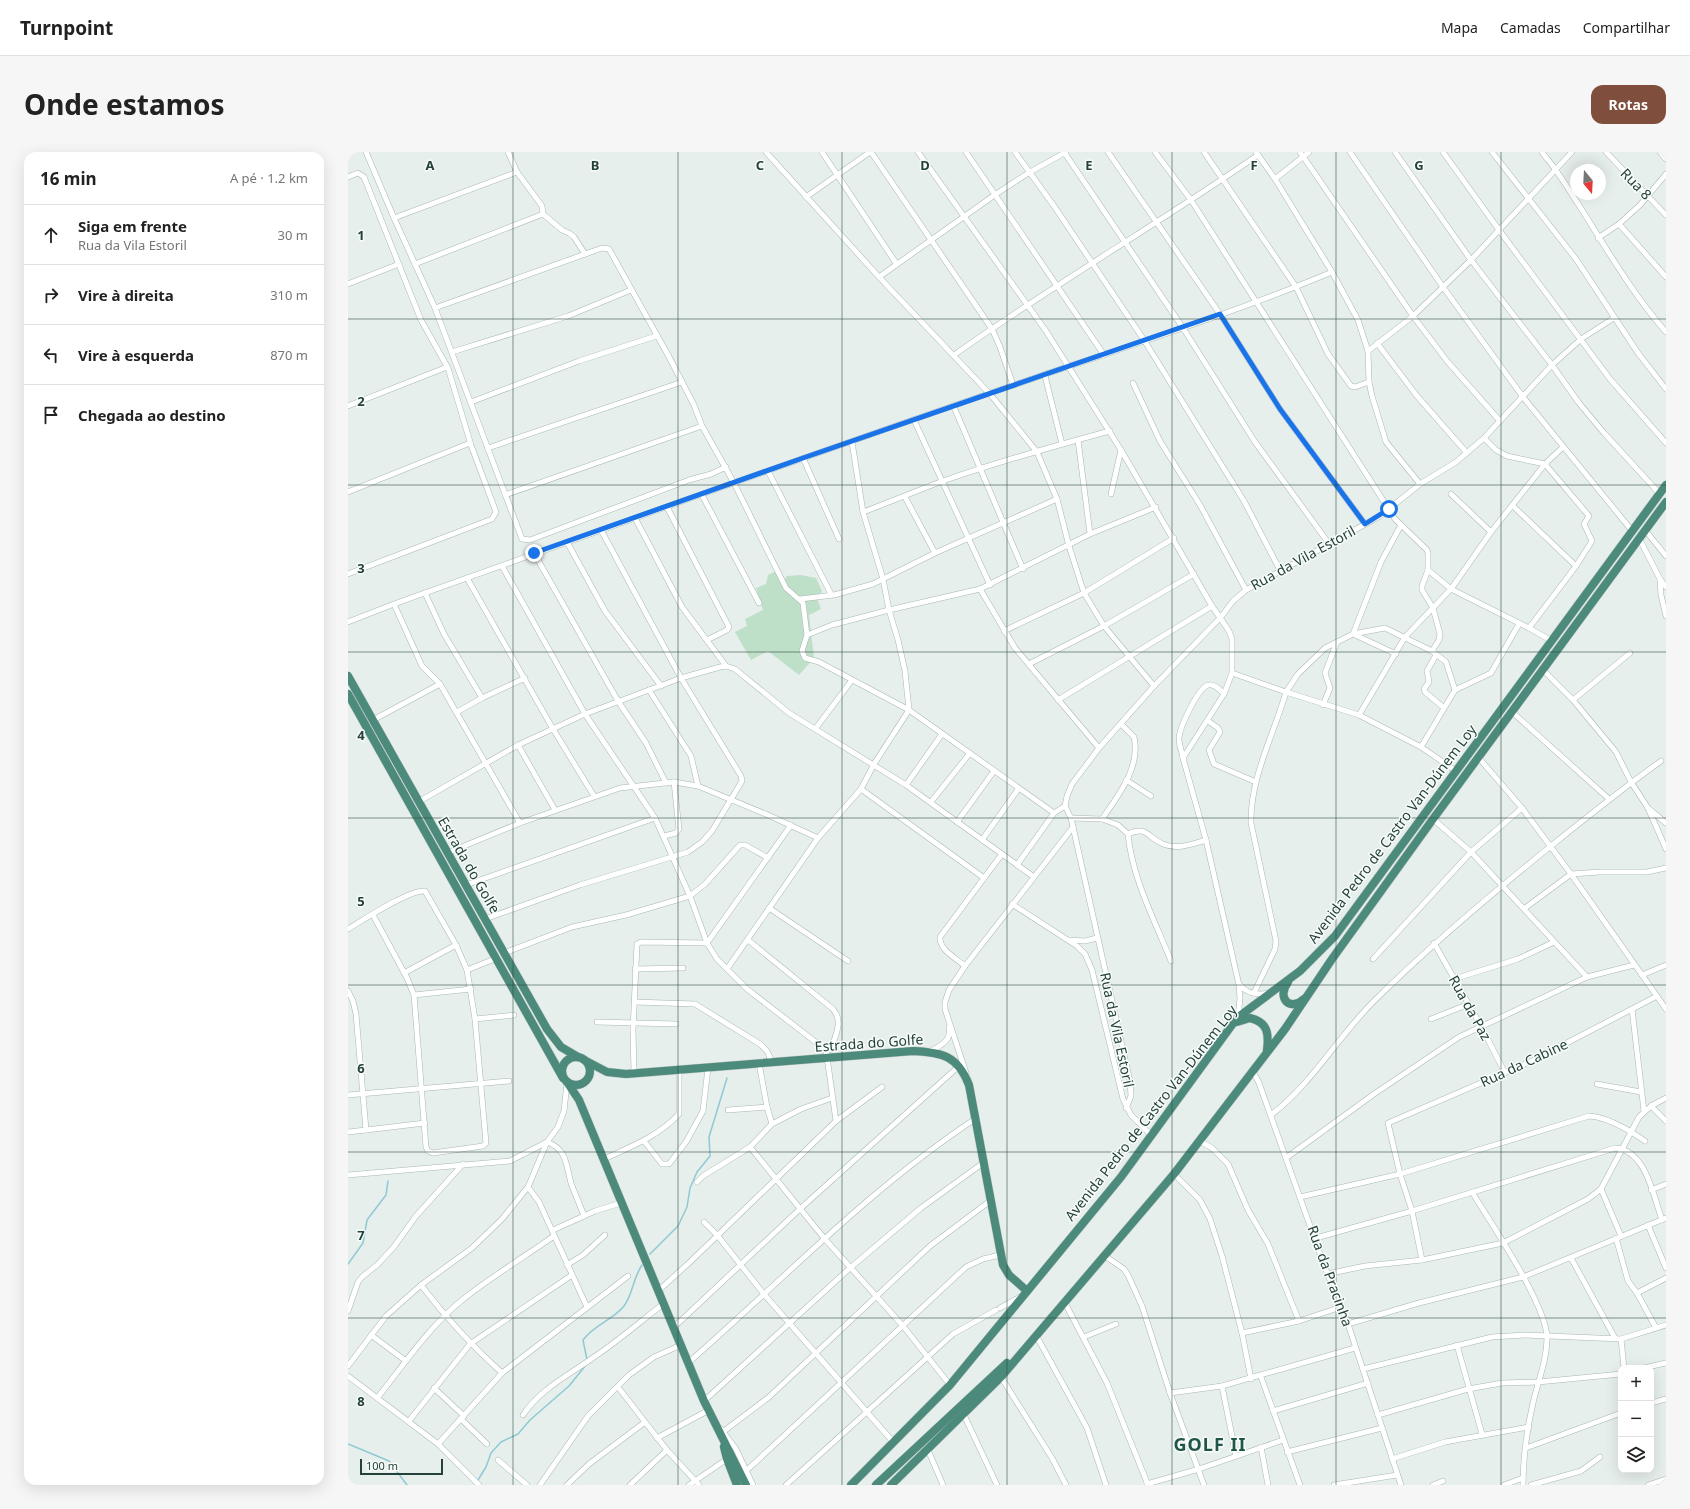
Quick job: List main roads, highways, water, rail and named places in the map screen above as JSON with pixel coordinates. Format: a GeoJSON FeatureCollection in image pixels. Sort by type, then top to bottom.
{"type":"FeatureCollection","features":[{"type":"Feature","properties":{"kind":"highway","name":"Avenida Pedro de Castro Van-Dúnem Loy"},"geometry":{"type":"LineString","coordinates":[[851,1485],[950,1385],[1152,1136],[1237,1018],[1311,962],[1335,936],[1633,532],[1666,485]]}},
{"type":"Feature","properties":{"kind":"highway","name":"Avenida Pedro de Castro Van-Dúnem Loy"},"geometry":{"type":"LineString","coordinates":[[891,1485],[1001,1377],[1039,1335],[1174,1174],[1252,1070],[1285,1029],[1511,711],[1666,502]]}},
{"type":"Feature","properties":{"kind":"highway","name":"Estrada do Golfe"},"geometry":{"type":"LineString","coordinates":[[348,676],[485,919],[501,955],[565,1080],[579,1100],[704,1401],[721,1431]]}},
{"type":"Feature","properties":{"kind":"highway","name":"Estrada do Golfe"},"geometry":{"type":"LineString","coordinates":[[348,694],[501,955],[547,1028],[561,1047],[607,1072],[634,1074],[772,1062],[827,1054],[904,1052],[929,1052],[943,1055],[959,1066],[969,1085],[1000,1255],[1005,1270],[1026,1293]]}},
{"type":"Feature","properties":{"kind":"highway"},"geometry":{"type":"LineString","coordinates":[[1291,978],[1283,989],[1284,999],[1288,1003],[1293,1004],[1300,1002],[1308,995]]}},
{"type":"Feature","properties":{"kind":"highway"},"geometry":{"type":"LineString","coordinates":[[1226,1032],[1243,1019],[1256,1019],[1266,1028],[1269,1036],[1267,1051]]}},
{"type":"Feature","properties":{"kind":"highway"},"geometry":{"type":"LineString","coordinates":[[578,1057],[569,1059],[563,1065],[562,1074],[565,1080],[576,1086],[585,1083],[588,1079],[590,1070],[586,1061]]}},
{"type":"Feature","properties":{"kind":"highway"},"geometry":{"type":"LineString","coordinates":[[876,1485],[1039,1335]]}},
{"type":"Feature","properties":{"kind":"highway"},"geometry":{"type":"LineString","coordinates":[[721,1431],[727,1460],[738,1485]]}},
{"type":"Feature","properties":{"kind":"highway"},"geometry":{"type":"LineString","coordinates":[[721,1431],[746,1485]]}},
{"type":"Feature","properties":{"kind":"waterway"},"geometry":{"type":"LineString","coordinates":[[650,1254],[678,1226],[687,1207],[690,1188],[697,1172],[710,1156],[709,1137],[727,1078]]}},
{"type":"Feature","properties":{"kind":"waterway"},"geometry":{"type":"LineString","coordinates":[[348,1264],[363,1243],[367,1220],[386,1195],[388,1181]]}},
{"type":"Feature","properties":{"kind":"waterway"},"geometry":{"type":"LineString","coordinates":[[587,1360],[583,1340],[593,1330],[615,1315],[624,1306],[642,1265]]}},
{"type":"Feature","properties":{"kind":"waterway"},"geometry":{"type":"LineString","coordinates":[[478,1480],[486,1467],[491,1453],[501,1442],[518,1434],[530,1420],[569,1386],[586,1365]]}},
{"type":"Feature","properties":{"kind":"waterway"},"geometry":{"type":"LineString","coordinates":[[348,1444],[389,1461],[407,1485]]}},
{"type":"Feature","properties":{"kind":"district","name":"GOLF II"},"geometry":{"type":"Point","coordinates":[1210,1445]}}]}
